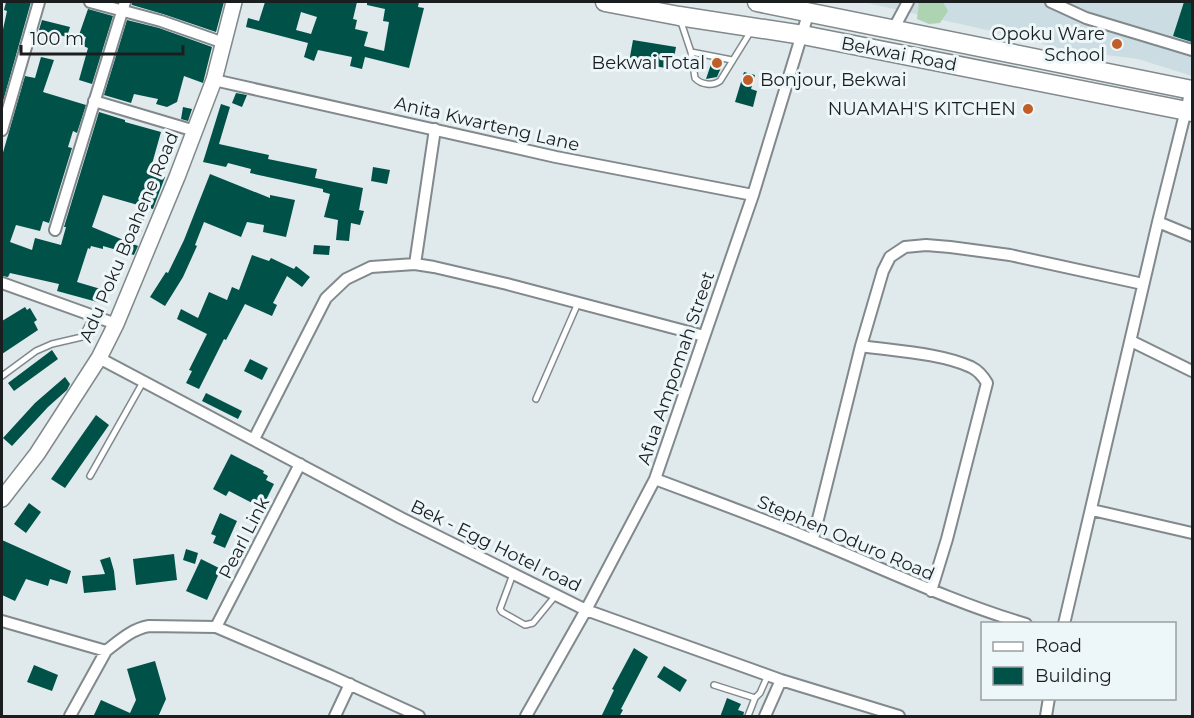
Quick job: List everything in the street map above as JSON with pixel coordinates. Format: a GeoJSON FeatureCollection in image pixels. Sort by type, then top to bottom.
{"type":"FeatureCollection","features":[{"type":"Feature","properties":{"kind":"highway","name":"Bekwai Road"},"geometry":{"type":"LineString","coordinates":[[605,2],[803,35],[1189,111]]}},
{"type":"Feature","properties":{"kind":"highway","name":"Bekwai Road"},"geometry":{"type":"LineString","coordinates":[[757,2],[1192,90]]}},
{"type":"Feature","properties":{"kind":"street"},"geometry":{"type":"LineString","coordinates":[[2,130],[39,2]]}},
{"type":"Feature","properties":{"kind":"street"},"geometry":{"type":"LineString","coordinates":[[90,2],[123,6],[224,43]]}},
{"type":"Feature","properties":{"kind":"street","name":"Adu Poku Boahene Road"},"geometry":{"type":"LineString","coordinates":[[2,499],[37,453],[99,358],[116,324],[214,80],[234,2]]}},
{"type":"Feature","properties":{"kind":"street"},"geometry":{"type":"LineString","coordinates":[[894,28],[908,2]]}},
{"type":"Feature","properties":{"kind":"street"},"geometry":{"type":"LineString","coordinates":[[1051,2],[1086,18],[1192,50]]}},
{"type":"Feature","properties":{"kind":"street"},"geometry":{"type":"LineString","coordinates":[[55,230],[123,6]]}},
{"type":"Feature","properties":{"kind":"street","name":"Afua Ampomah Street"},"geometry":{"type":"LineString","coordinates":[[526,717],[655,479],[753,195],[809,11]]}},
{"type":"Feature","properties":{"kind":"street","name":"Anita Kwarteng Lane"},"geometry":{"type":"LineString","coordinates":[[214,80],[556,157],[753,195]]}},
{"type":"Feature","properties":{"kind":"street"},"geometry":{"type":"LineString","coordinates":[[1064,622],[1143,284],[1189,111],[1192,90]]}},
{"type":"Feature","properties":{"kind":"street"},"geometry":{"type":"LineString","coordinates":[[94,101],[195,131]]}},
{"type":"Feature","properties":{"kind":"street"},"geometry":{"type":"LineString","coordinates":[[414,264],[435,129]]}},
{"type":"Feature","properties":{"kind":"street"},"geometry":{"type":"LineString","coordinates":[[1158,222],[1192,236]]}},
{"type":"Feature","properties":{"kind":"street"},"geometry":{"type":"LineString","coordinates":[[813,539],[861,346],[883,271],[890,256],[905,247],[926,245],[1010,255],[1143,284]]}},
{"type":"Feature","properties":{"kind":"street"},"geometry":{"type":"LineString","coordinates":[[254,439],[326,298],[346,279],[370,267],[414,264],[507,284],[704,336]]}},
{"type":"Feature","properties":{"kind":"street"},"geometry":{"type":"LineString","coordinates":[[2,283],[116,324]]}},
{"type":"Feature","properties":{"kind":"street"},"geometry":{"type":"LineString","coordinates":[[1131,341],[1192,371]]}},
{"type":"Feature","properties":{"kind":"street"},"geometry":{"type":"LineString","coordinates":[[861,346],[926,355],[963,365],[982,374],[987,383],[947,540],[931,591]]}},
{"type":"Feature","properties":{"kind":"street","name":"Bek - Egg Hotel road"},"geometry":{"type":"LineString","coordinates":[[99,358],[401,518],[586,610],[781,680],[899,717]]}},
{"type":"Feature","properties":{"kind":"street","name":"Pearl Link"},"geometry":{"type":"LineString","coordinates":[[216,627],[300,464]]}},
{"type":"Feature","properties":{"kind":"street","name":"Stephen Oduro Road"},"geometry":{"type":"LineString","coordinates":[[655,479],[813,539],[931,591],[1019,622]]}},
{"type":"Feature","properties":{"kind":"street"},"geometry":{"type":"LineString","coordinates":[[1092,510],[1192,533]]}},
{"type":"Feature","properties":{"kind":"street"},"geometry":{"type":"LineString","coordinates":[[2,621],[106,651]]}},
{"type":"Feature","properties":{"kind":"street"},"geometry":{"type":"LineString","coordinates":[[70,717],[106,651],[131,632],[149,626],[216,627],[350,684],[419,717]]}},
{"type":"Feature","properties":{"kind":"street"},"geometry":{"type":"LineString","coordinates":[[765,717],[781,680]]}},
{"type":"Feature","properties":{"kind":"street"},"geometry":{"type":"LineString","coordinates":[[334,717],[350,684]]}},
{"type":"Feature","properties":{"kind":"street"},"geometry":{"type":"LineString","coordinates":[[1046,717],[1049,700]]}},
{"type":"Feature","properties":{"kind":"lane"},"geometry":{"type":"LineString","coordinates":[[679,16],[691,52],[695,78],[702,83],[718,83],[754,28]]}},
{"type":"Feature","properties":{"kind":"lane"},"geometry":{"type":"LineString","coordinates":[[691,52],[732,60]]}},
{"type":"Feature","properties":{"kind":"lane"},"geometry":{"type":"LineString","coordinates":[[536,399],[578,303]]}},
{"type":"Feature","properties":{"kind":"lane"},"geometry":{"type":"LineString","coordinates":[[2,376],[36,351],[52,344],[82,337],[93,316]]}},
{"type":"Feature","properties":{"kind":"lane"},"geometry":{"type":"LineString","coordinates":[[90,476],[143,381]]}},
{"type":"Feature","properties":{"kind":"lane"},"geometry":{"type":"LineString","coordinates":[[513,574],[500,609],[525,625],[533,623],[556,595]]}},
{"type":"Feature","properties":{"kind":"lane"},"geometry":{"type":"LineString","coordinates":[[748,717],[755,698],[760,693],[768,675]]}},
{"type":"Feature","properties":{"kind":"lane"},"geometry":{"type":"LineString","coordinates":[[714,685],[755,698]]}},
{"type":"Feature","properties":{"kind":"shaded area","name":"Opoku Ware School"},"geometry":{"type":"Polygon","coordinates":[[[863,2],[1192,2],[1192,76],[1138,59],[1061,49],[863,2]]]}},
{"type":"Feature","properties":{"kind":"green space"},"geometry":{"type":"Polygon","coordinates":[[[919,2],[943,2],[948,11],[940,23],[929,24],[917,19],[919,2]]]}},
{"type":"Feature","properties":{"kind":"building"},"geometry":{"type":"Polygon","coordinates":[[[6,2],[31,2],[2,105],[2,34],[7,11],[4,10],[6,2]]]}},
{"type":"Feature","properties":{"kind":"building"},"geometry":{"type":"Polygon","coordinates":[[[132,2],[224,2],[216,32],[132,5],[132,2]]]}},
{"type":"Feature","properties":{"kind":"building"},"geometry":{"type":"Polygon","coordinates":[[[265,2],[357,2],[353,19],[357,20],[355,29],[368,32],[364,46],[384,51],[389,22],[383,21],[385,9],[367,5],[367,2],[419,2],[418,7],[424,8],[409,68],[365,57],[362,69],[350,66],[352,57],[318,50],[314,61],[304,57],[308,43],[246,27],[248,18],[259,21],[265,2]],[[301,12],[296,30],[311,34],[317,17],[301,12]]]}},
{"type":"Feature","properties":{"kind":"building"},"geometry":{"type":"Polygon","coordinates":[[[1184,2],[1192,2],[1192,42],[1173,36],[1184,2]]]}},
{"type":"Feature","properties":{"kind":"building"},"geometry":{"type":"Polygon","coordinates":[[[88,9],[113,16],[92,84],[79,80],[88,48],[83,46],[86,37],[79,35],[88,9]]]}},
{"type":"Feature","properties":{"kind":"building"},"geometry":{"type":"Polygon","coordinates":[[[42,20],[70,27],[67,37],[39,30],[42,20]]]}},
{"type":"Feature","properties":{"kind":"building"},"geometry":{"type":"Polygon","coordinates":[[[127,20],[159,28],[212,47],[203,83],[184,76],[177,102],[167,107],[156,104],[158,99],[134,94],[131,103],[104,95],[127,20]]]}},
{"type":"Feature","properties":{"kind":"building"},"geometry":{"type":"Polygon","coordinates":[[[633,40],[676,47],[672,69],[629,62],[633,40]]]}},
{"type":"Feature","properties":{"kind":"building"},"geometry":{"type":"Polygon","coordinates":[[[41,57],[54,60],[43,92],[86,105],[77,133],[73,131],[68,147],[72,148],[49,223],[43,221],[40,231],[16,225],[10,242],[32,250],[35,238],[61,245],[66,227],[64,227],[99,112],[161,132],[150,171],[165,177],[153,209],[147,207],[141,232],[133,230],[138,205],[103,195],[92,227],[138,246],[134,255],[103,246],[103,249],[91,246],[90,249],[88,248],[77,282],[104,290],[101,303],[57,291],[59,284],[10,273],[8,277],[2,276],[2,156],[25,76],[35,78],[41,57]]]}},
{"type":"Feature","properties":{"kind":"building"},"geometry":{"type":"Polygon","coordinates":[[[712,61],[723,63],[717,77],[706,79],[712,61]]]}},
{"type":"Feature","properties":{"kind":"building"},"geometry":{"type":"Polygon","coordinates":[[[744,72],[755,75],[751,89],[757,91],[753,107],[735,102],[744,72]]]}},
{"type":"Feature","properties":{"kind":"building"},"geometry":{"type":"Polygon","coordinates":[[[236,93],[247,95],[242,107],[232,103],[236,93]]]}},
{"type":"Feature","properties":{"kind":"building"},"geometry":{"type":"Polygon","coordinates":[[[221,104],[230,107],[219,144],[269,155],[268,159],[317,169],[315,178],[363,188],[359,210],[364,211],[360,225],[351,223],[349,241],[336,240],[338,220],[324,217],[330,194],[323,192],[323,189],[250,173],[251,169],[228,163],[226,167],[203,162],[221,104]]]}},
{"type":"Feature","properties":{"kind":"building"},"geometry":{"type":"Polygon","coordinates":[[[183,107],[192,109],[188,121],[181,119],[183,107]]]}},
{"type":"Feature","properties":{"kind":"building"},"geometry":{"type":"Polygon","coordinates":[[[373,167],[390,170],[387,184],[371,181],[373,167]]]}},
{"type":"Feature","properties":{"kind":"building"},"geometry":{"type":"Polygon","coordinates":[[[210,174],[270,198],[270,195],[295,200],[286,237],[263,232],[264,225],[247,222],[241,237],[204,222],[195,245],[197,246],[183,277],[165,306],[150,297],[166,272],[168,273],[184,240],[210,174]]]}},
{"type":"Feature","properties":{"kind":"building"},"geometry":{"type":"Polygon","coordinates":[[[314,245],[330,246],[329,255],[313,254],[314,245]]]}},
{"type":"Feature","properties":{"kind":"building"},"geometry":{"type":"Polygon","coordinates":[[[252,255],[269,261],[271,258],[294,269],[296,266],[310,277],[302,287],[287,276],[273,303],[277,305],[272,316],[245,304],[226,340],[224,339],[199,389],[186,383],[192,371],[189,370],[207,334],[177,319],[181,309],[198,318],[209,292],[227,300],[232,287],[239,290],[252,255]]]}},
{"type":"Feature","properties":{"kind":"building"},"geometry":{"type":"Polygon","coordinates":[[[25,307],[27,310],[30,308],[37,320],[34,322],[38,330],[2,354],[2,321],[25,307]]]}},
{"type":"Feature","properties":{"kind":"building"},"geometry":{"type":"Polygon","coordinates":[[[52,350],[58,359],[14,391],[8,383],[52,350]]]}},
{"type":"Feature","properties":{"kind":"building"},"geometry":{"type":"Polygon","coordinates":[[[250,359],[268,368],[262,380],[244,371],[250,359]]]}},
{"type":"Feature","properties":{"kind":"building"},"geometry":{"type":"Polygon","coordinates":[[[65,377],[70,384],[67,390],[12,446],[3,438],[35,403],[65,377]]]}},
{"type":"Feature","properties":{"kind":"building"},"geometry":{"type":"Polygon","coordinates":[[[206,393],[242,411],[238,419],[202,401],[206,393]]]}},
{"type":"Feature","properties":{"kind":"building"},"geometry":{"type":"Polygon","coordinates":[[[96,415],[109,425],[65,488],[51,479],[96,415]]]}},
{"type":"Feature","properties":{"kind":"building"},"geometry":{"type":"Polygon","coordinates":[[[231,454],[264,471],[263,473],[268,476],[266,480],[274,484],[262,508],[229,491],[226,496],[213,489],[231,454]]]}},
{"type":"Feature","properties":{"kind":"building"},"geometry":{"type":"Polygon","coordinates":[[[29,503],[41,512],[26,533],[14,524],[29,503]]]}},
{"type":"Feature","properties":{"kind":"building"},"geometry":{"type":"Polygon","coordinates":[[[220,513],[237,521],[225,548],[213,543],[216,536],[211,534],[220,513]]]}},
{"type":"Feature","properties":{"kind":"building"},"geometry":{"type":"Polygon","coordinates":[[[2,540],[71,571],[67,584],[50,579],[48,586],[26,579],[15,601],[2,595],[2,540]]]}},
{"type":"Feature","properties":{"kind":"building"},"geometry":{"type":"Polygon","coordinates":[[[186,549],[198,553],[195,564],[183,560],[186,549]]]}},
{"type":"Feature","properties":{"kind":"building"},"geometry":{"type":"Polygon","coordinates":[[[174,554],[177,580],[136,585],[133,559],[174,554]]]}},
{"type":"Feature","properties":{"kind":"building"},"geometry":{"type":"Polygon","coordinates":[[[110,557],[116,590],[84,593],[82,576],[105,574],[100,560],[110,557]]]}},
{"type":"Feature","properties":{"kind":"building"},"geometry":{"type":"Polygon","coordinates":[[[201,559],[221,569],[207,600],[186,591],[201,559]]]}},
{"type":"Feature","properties":{"kind":"building"},"geometry":{"type":"Polygon","coordinates":[[[634,648],[648,657],[621,709],[623,710],[619,717],[601,717],[614,690],[612,689],[634,648]]]}},
{"type":"Feature","properties":{"kind":"building"},"geometry":{"type":"Polygon","coordinates":[[[155,661],[166,699],[158,717],[93,717],[101,700],[130,713],[136,700],[127,669],[155,661]]]}},
{"type":"Feature","properties":{"kind":"building"},"geometry":{"type":"Polygon","coordinates":[[[34,665],[58,675],[52,691],[27,682],[34,665]]]}},
{"type":"Feature","properties":{"kind":"building"},"geometry":{"type":"Polygon","coordinates":[[[664,666],[687,680],[680,692],[657,677],[664,666]]]}},
{"type":"Feature","properties":{"kind":"building"},"geometry":{"type":"Polygon","coordinates":[[[727,698],[741,704],[738,710],[744,712],[743,717],[720,717],[727,698]]]}},
{"type":"Feature","properties":{"kind":"place","name":"Opoku Ware School"},"geometry":{"type":"Point","coordinates":[1117,44]}},
{"type":"Feature","properties":{"kind":"place","name":"Bekwai Total"},"geometry":{"type":"Point","coordinates":[717,63]}},
{"type":"Feature","properties":{"kind":"place","name":"Bonjour, Bekwai"},"geometry":{"type":"Point","coordinates":[748,80]}},
{"type":"Feature","properties":{"kind":"place","name":"NUAMAH'S KITCHEN"},"geometry":{"type":"Point","coordinates":[1028,109]}}]}
